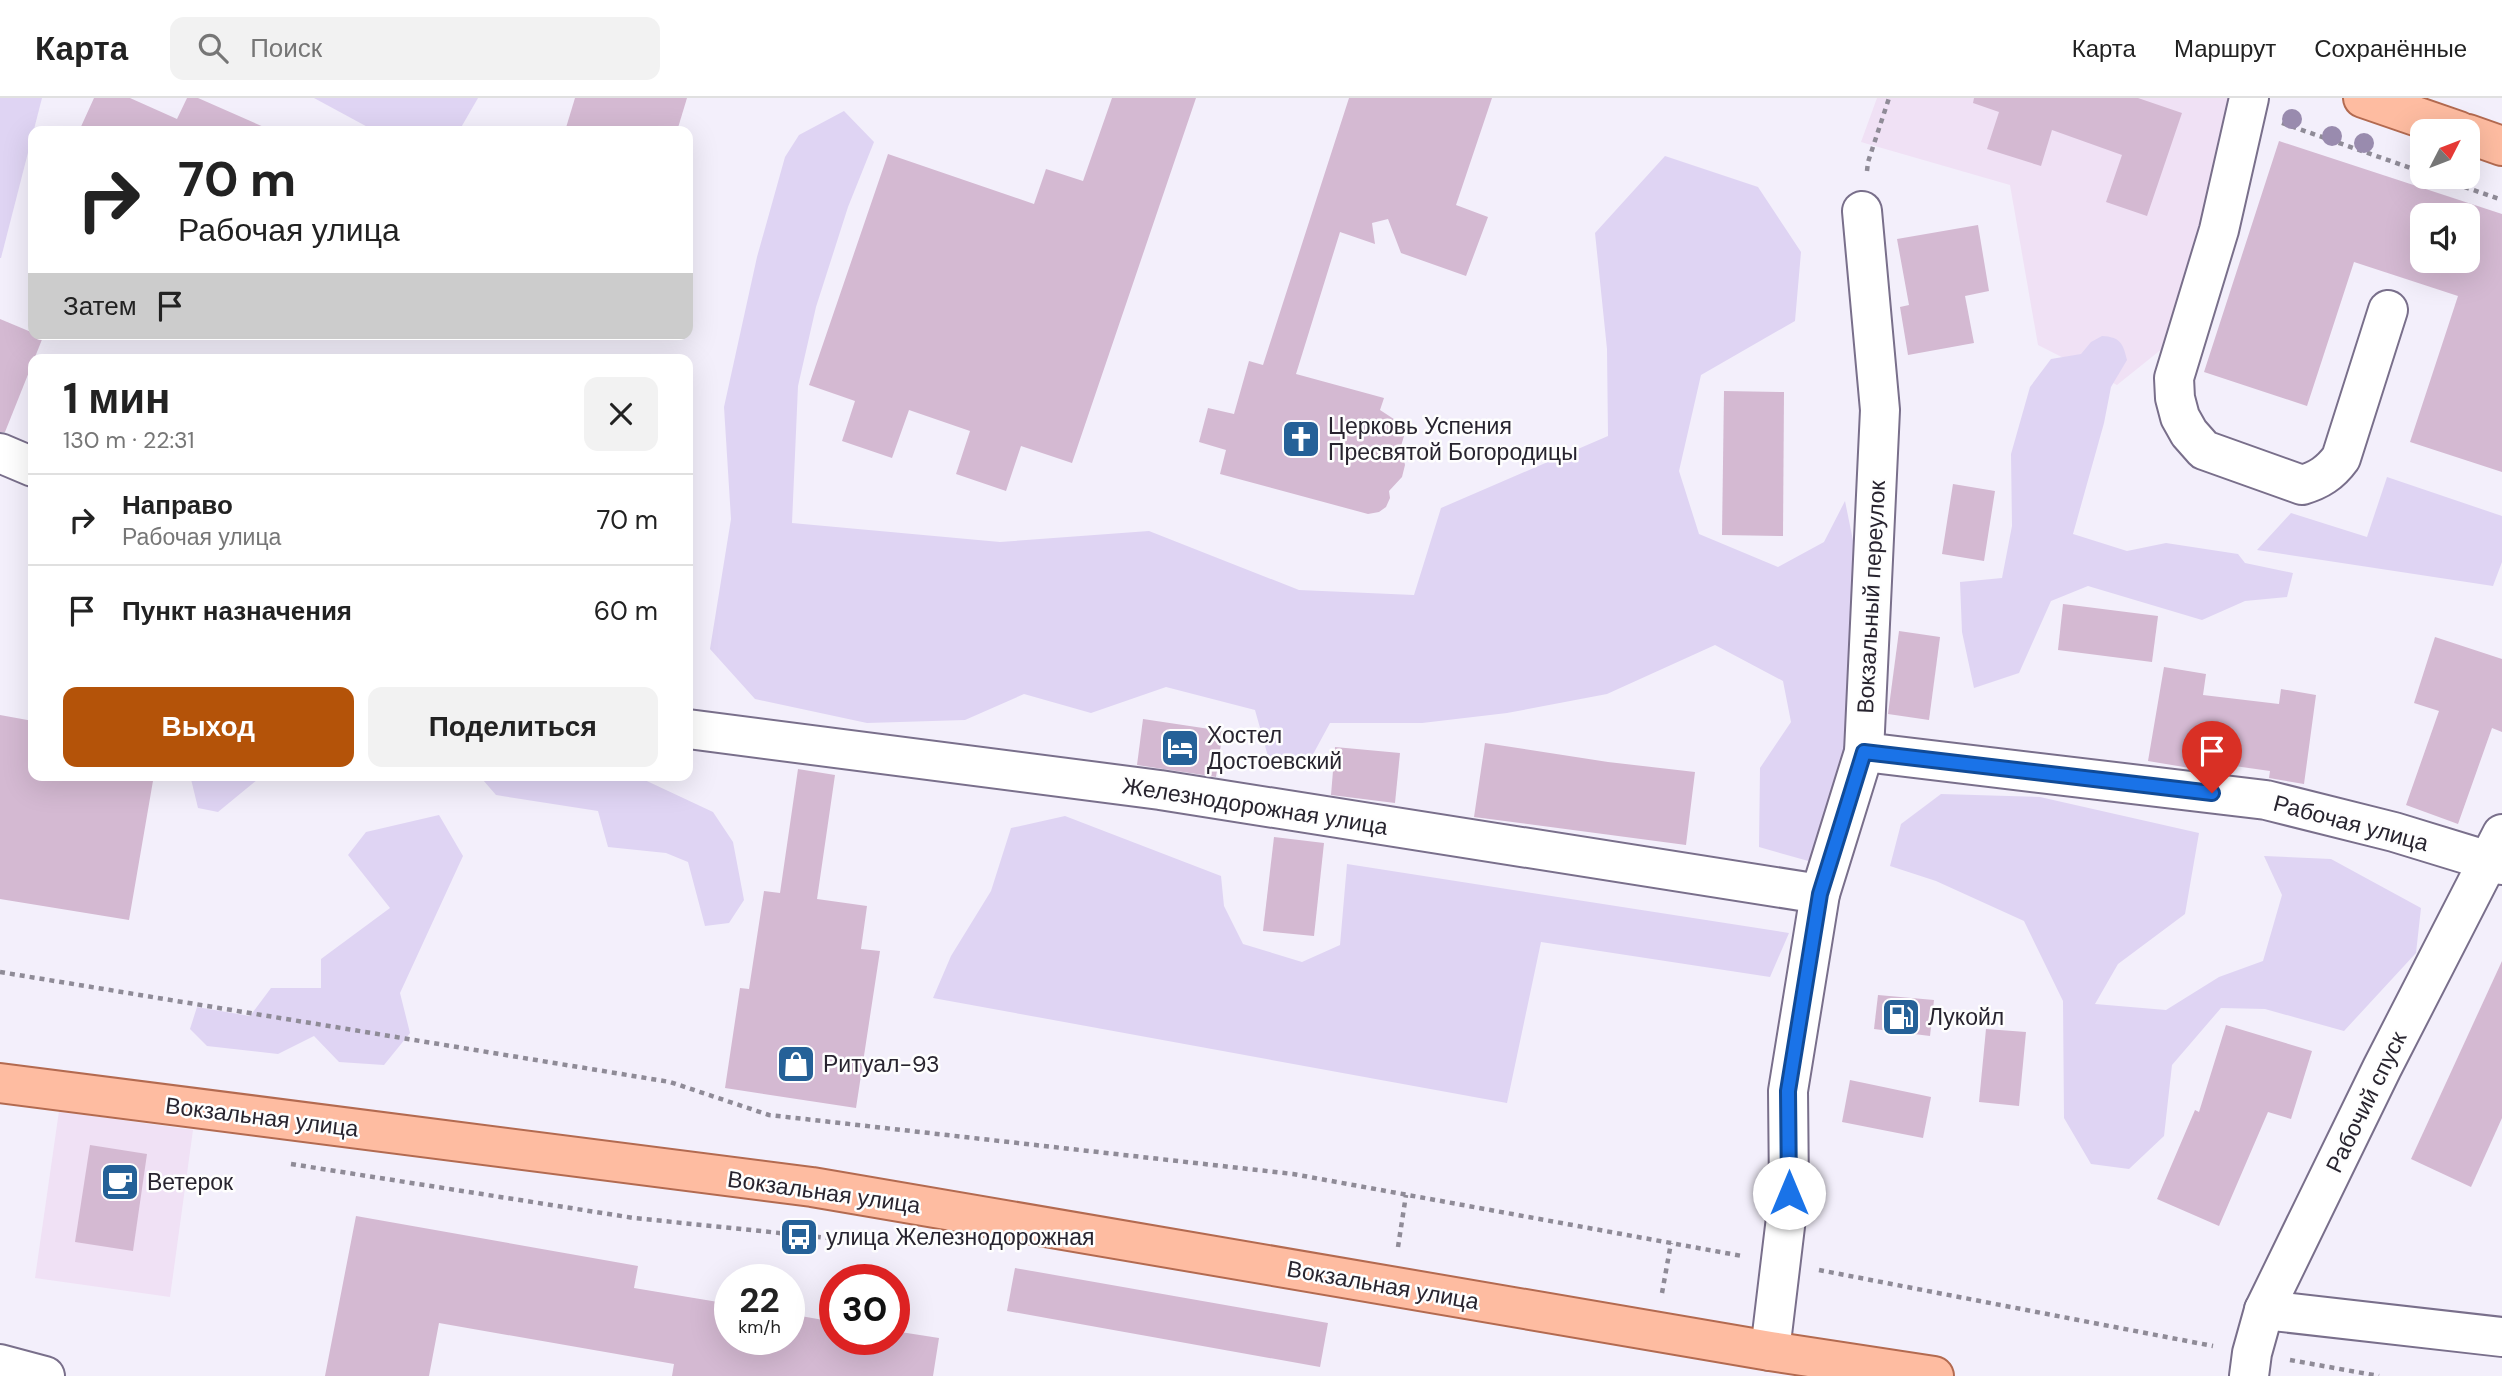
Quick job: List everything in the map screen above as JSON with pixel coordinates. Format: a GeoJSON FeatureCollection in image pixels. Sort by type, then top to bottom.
{"type":"FeatureCollection","features":[{"type":"Feature","properties":{"kind":"main road"},"geometry":{"type":"LineString","coordinates":[[2363,98],[2424,119]]}},
{"type":"Feature","properties":{"kind":"main road"},"geometry":{"type":"LineString","coordinates":[[2480,138],[2502,146]]}},
{"type":"Feature","properties":{"kind":"main road","name":"Вокзальная улица"},"geometry":{"type":"LineString","coordinates":[[0,1083],[812,1187],[1770,1351],[1934,1376]]}},
{"type":"Feature","properties":{"kind":"street"},"geometry":{"type":"LineString","coordinates":[[2248,104],[2219,230],[2175,378],[2175,398],[2180,417],[2189,433],[2204,450],[2302,485],[2318,480],[2341,458],[2388,310]]}},
{"type":"Feature","properties":{"kind":"street","name":"Вокзальный переулок"},"geometry":{"type":"LineString","coordinates":[[1770,1351],[1789,1193],[1788,1091],[1820,894],[1864,752],[1880,410],[1862,211]]}},
{"type":"Feature","properties":{"kind":"street"},"geometry":{"type":"LineString","coordinates":[[0,453],[28,465]]}},
{"type":"Feature","properties":{"kind":"street","name":"Железнодорожная улица"},"geometry":{"type":"LineString","coordinates":[[693,730],[1160,790],[1820,894]]}},
{"type":"Feature","properties":{"kind":"street","name":"Рабочая улица"},"geometry":{"type":"LineString","coordinates":[[1864,752],[2266,800],[2394,832],[2498,853]]}},
{"type":"Feature","properties":{"kind":"street","name":"Рабочий спуск"},"geometry":{"type":"LineString","coordinates":[[2250,1365],[2264,1310],[2382,1068],[2498,853]]}},
{"type":"Feature","properties":{"kind":"street"},"geometry":{"type":"LineString","coordinates":[[2264,1310],[2502,1337]]}},
{"type":"Feature","properties":{"kind":"street"},"geometry":{"type":"LineString","coordinates":[[0,1364],[44,1376]]}},
{"type":"Feature","properties":{"kind":"path"},"geometry":{"type":"LineString","coordinates":[[1862,211],[1867,162],[1889,98]]}},
{"type":"Feature","properties":{"kind":"path"},"geometry":{"type":"LineString","coordinates":[[2248,104],[2410,167]]}},
{"type":"Feature","properties":{"kind":"path"},"geometry":{"type":"LineString","coordinates":[[2470,189],[2502,200]]}},
{"type":"Feature","properties":{"kind":"path"},"geometry":{"type":"LineString","coordinates":[[0,972],[670,1082],[769,1115],[1293,1174],[1781,1263],[2250,1365],[2379,1376]]}},
{"type":"Feature","properties":{"kind":"path"},"geometry":{"type":"LineString","coordinates":[[287,1163],[634,1218],[907,1246]]}},
{"type":"Feature","properties":{"kind":"path"},"geometry":{"type":"LineString","coordinates":[[1392,1286],[1406,1195]]}},
{"type":"Feature","properties":{"kind":"shaded area"},"geometry":{"type":"Polygon","coordinates":[[[0,98],[42,98],[35,126],[28,126],[28,153],[0,258],[0,98]]]}},
{"type":"Feature","properties":{"kind":"shaded area"},"geometry":{"type":"Polygon","coordinates":[[[314,98],[478,98],[462,126],[366,126],[314,98]]]}},
{"type":"Feature","properties":{"kind":"shaded area"},"geometry":{"type":"Polygon","coordinates":[[[1877,98],[2238,98],[2178,336],[2117,385],[2038,345],[2010,185],[1861,142],[1877,98]]]}},
{"type":"Feature","properties":{"kind":"shaded area"},"geometry":{"type":"Polygon","coordinates":[[[844,111],[874,142],[848,207],[816,307],[798,386],[792,523],[1000,542],[1149,531],[1299,590],[1414,595],[1441,508],[1608,436],[1607,349],[1595,233],[1665,156],[1758,187],[1801,252],[1795,321],[1701,375],[1679,471],[1699,534],[1778,567],[1824,542],[1845,501],[1861,580],[1854,732],[1812,862],[1759,847],[1760,768],[1791,722],[1783,681],[1715,645],[1607,694],[1507,713],[1422,723],[1330,723],[1311,758],[1269,760],[1255,710],[1166,687],[1091,713],[1024,694],[965,720],[867,723],[755,699],[710,649],[731,519],[724,407],[757,257],[785,157],[799,135],[844,111]]]}},
{"type":"Feature","properties":{"kind":"shaded area"},"geometry":{"type":"Polygon","coordinates":[[[2102,336],[2120,342],[2127,360],[2111,387],[2104,423],[2073,534],[2127,551],[2166,543],[2238,554],[2245,563],[2293,573],[2287,597],[2245,601],[2202,620],[2088,586],[2051,601],[2019,673],[1974,688],[1962,632],[1960,582],[2002,578],[2012,526],[2011,454],[2030,387],[2051,359],[2081,354],[2091,342],[2102,336]]]}},
{"type":"Feature","properties":{"kind":"shaded area"},"geometry":{"type":"Polygon","coordinates":[[[2387,477],[2502,516],[2502,562],[2493,586],[2257,550],[2291,513],[2367,537],[2387,477]]]}},
{"type":"Feature","properties":{"kind":"shaded area"},"geometry":{"type":"Polygon","coordinates":[[[191,781],[256,781],[218,812],[198,808],[191,781]]]}},
{"type":"Feature","properties":{"kind":"shaded area"},"geometry":{"type":"Polygon","coordinates":[[[484,781],[647,781],[713,812],[733,842],[744,900],[729,923],[705,926],[688,862],[666,853],[608,847],[598,811],[496,795],[484,781]]]}},
{"type":"Feature","properties":{"kind":"shaded area"},"geometry":{"type":"Polygon","coordinates":[[[1941,794],[2040,797],[2199,833],[2185,914],[2118,964],[2095,1004],[2166,1010],[2219,977],[2263,961],[2282,895],[2264,856],[2331,859],[2421,908],[2416,953],[2344,1031],[2265,1009],[2221,1008],[2172,1065],[2164,1136],[2129,1169],[2091,1164],[2064,1118],[2063,1001],[2024,921],[1936,881],[1890,866],[1901,824],[1941,794]]]}},
{"type":"Feature","properties":{"kind":"shaded area"},"geometry":{"type":"Polygon","coordinates":[[[439,815],[463,856],[400,993],[410,1033],[384,1065],[339,1062],[314,1036],[278,1054],[207,1046],[190,1029],[197,1007],[250,1016],[271,988],[321,988],[321,959],[390,908],[348,855],[366,832],[439,815]]]}},
{"type":"Feature","properties":{"kind":"shaded area"},"geometry":{"type":"Polygon","coordinates":[[[1065,816],[1221,876],[1224,906],[1243,944],[1302,962],[1340,945],[1347,864],[1789,933],[1770,977],[1541,942],[1507,1103],[933,998],[951,956],[991,891],[1011,828],[1065,816]]]}},
{"type":"Feature","properties":{"kind":"shaded area"},"geometry":{"type":"Polygon","coordinates":[[[59,1111],[193,1130],[170,1297],[35,1278],[59,1111]]]}},
{"type":"Feature","properties":{"kind":"building"},"geometry":{"type":"Polygon","coordinates":[[[94,98],[130,98],[177,119],[187,98],[198,98],[262,126],[81,126],[94,98]]]}},
{"type":"Feature","properties":{"kind":"building"},"geometry":{"type":"Polygon","coordinates":[[[575,98],[687,98],[679,126],[567,126],[575,98]]]}},
{"type":"Feature","properties":{"kind":"building"},"geometry":{"type":"Polygon","coordinates":[[[1112,98],[1196,98],[1072,463],[1021,446],[1006,491],[956,474],[970,431],[909,410],[892,458],[842,441],[855,401],[809,385],[888,154],[1034,204],[1046,169],[1083,181],[1112,98]]]}},
{"type":"Feature","properties":{"kind":"building"},"geometry":{"type":"Polygon","coordinates":[[[1349,98],[1492,98],[1456,205],[1488,217],[1466,276],[1401,253],[1388,219],[1372,223],[1375,244],[1340,232],[1296,374],[1384,398],[1380,410],[1403,425],[1401,446],[1405,465],[1402,477],[1389,491],[1390,498],[1386,507],[1379,512],[1368,514],[1220,474],[1226,450],[1199,442],[1208,408],[1234,414],[1249,361],[1263,365],[1349,98]]]}},
{"type":"Feature","properties":{"kind":"building"},"geometry":{"type":"Polygon","coordinates":[[[1974,98],[2138,98],[2182,113],[2147,216],[2106,202],[2122,155],[2052,130],[2041,166],[1987,149],[1999,112],[1973,103],[1974,98]]]}},
{"type":"Feature","properties":{"kind":"building"},"geometry":{"type":"Polygon","coordinates":[[[2279,141],[2410,184],[2410,189],[2426,189],[2468,203],[2410,203],[2410,273],[2480,273],[2480,207],[2502,214],[2502,472],[2410,442],[2458,296],[2354,262],[2307,406],[2204,372],[2279,141]]]}},
{"type":"Feature","properties":{"kind":"building"},"geometry":{"type":"Polygon","coordinates":[[[1978,225],[1989,291],[1965,296],[1974,343],[1908,355],[1900,307],[1909,305],[1897,239],[1978,225]]]}},
{"type":"Feature","properties":{"kind":"building"},"geometry":{"type":"Polygon","coordinates":[[[0,319],[28,331],[28,340],[42,340],[36,354],[28,354],[28,374],[5,432],[0,432],[0,319]]]}},
{"type":"Feature","properties":{"kind":"building"},"geometry":{"type":"Polygon","coordinates":[[[1724,391],[1784,392],[1783,536],[1722,535],[1724,391]]]}},
{"type":"Feature","properties":{"kind":"building"},"geometry":{"type":"Polygon","coordinates":[[[1953,484],[1995,491],[1984,561],[1942,554],[1953,484]]]}},
{"type":"Feature","properties":{"kind":"building"},"geometry":{"type":"Polygon","coordinates":[[[2063,604],[2158,616],[2152,662],[2058,650],[2063,604]]]}},
{"type":"Feature","properties":{"kind":"building"},"geometry":{"type":"Polygon","coordinates":[[[1899,631],[1940,637],[1929,720],[1888,714],[1899,631]]]}},
{"type":"Feature","properties":{"kind":"building"},"geometry":{"type":"Polygon","coordinates":[[[2435,637],[2502,659],[2502,732],[2492,728],[2458,824],[2406,805],[2439,711],[2414,703],[2435,637]]]}},
{"type":"Feature","properties":{"kind":"building"},"geometry":{"type":"Polygon","coordinates":[[[2164,667],[2206,674],[2203,695],[2279,704],[2281,689],[2316,695],[2304,784],[2269,778],[2270,771],[2192,760],[2190,768],[2148,761],[2164,667]]]}},
{"type":"Feature","properties":{"kind":"building"},"geometry":{"type":"Polygon","coordinates":[[[0,715],[28,720],[28,781],[153,781],[129,920],[0,899],[0,715]]]}},
{"type":"Feature","properties":{"kind":"building","name":"Хостел Достоевский"},"geometry":{"type":"Polygon","coordinates":[[[1143,719],[1223,731],[1216,777],[1137,765],[1143,719]]]}},
{"type":"Feature","properties":{"kind":"building"},"geometry":{"type":"Polygon","coordinates":[[[1485,743],[1695,772],[1686,845],[1474,817],[1485,743]]]}},
{"type":"Feature","properties":{"kind":"building"},"geometry":{"type":"Polygon","coordinates":[[[1335,747],[1400,753],[1395,803],[1331,795],[1335,747]]]}},
{"type":"Feature","properties":{"kind":"building"},"geometry":{"type":"Polygon","coordinates":[[[798,769],[835,775],[817,899],[867,906],[861,949],[880,951],[856,1108],[725,1088],[740,988],[749,989],[764,891],[780,893],[798,769]]]}},
{"type":"Feature","properties":{"kind":"building"},"geometry":{"type":"Polygon","coordinates":[[[1274,837],[1324,843],[1314,936],[1263,931],[1274,837]]]}},
{"type":"Feature","properties":{"kind":"building"},"geometry":{"type":"Polygon","coordinates":[[[2502,961],[2502,1118],[2471,1187],[2411,1159],[2502,961]]]}},
{"type":"Feature","properties":{"kind":"building"},"geometry":{"type":"Polygon","coordinates":[[[1878,995],[1934,1000],[1930,1036],[1874,1029],[1878,995]]]}},
{"type":"Feature","properties":{"kind":"building"},"geometry":{"type":"Polygon","coordinates":[[[2226,1025],[2312,1051],[2291,1119],[2268,1112],[2219,1226],[2157,1199],[2195,1110],[2199,1112],[2226,1025]]]}},
{"type":"Feature","properties":{"kind":"building"},"geometry":{"type":"Polygon","coordinates":[[[1986,1029],[2026,1032],[2019,1106],[1979,1102],[1986,1029]]]}},
{"type":"Feature","properties":{"kind":"building"},"geometry":{"type":"Polygon","coordinates":[[[1850,1080],[1931,1097],[1923,1138],[1842,1122],[1850,1080]]]}},
{"type":"Feature","properties":{"kind":"building"},"geometry":{"type":"Polygon","coordinates":[[[90,1145],[147,1154],[133,1251],[75,1242],[90,1145]]]}},
{"type":"Feature","properties":{"kind":"building"},"geometry":{"type":"Polygon","coordinates":[[[356,1216],[638,1266],[634,1288],[714,1301],[714,1355],[805,1355],[805,1317],[819,1319],[819,1355],[910,1355],[910,1333],[939,1338],[933,1376],[672,1376],[674,1364],[439,1323],[429,1376],[325,1376],[356,1216]]]}},
{"type":"Feature","properties":{"kind":"building"},"geometry":{"type":"Polygon","coordinates":[[[1015,1268],[1328,1323],[1320,1367],[1007,1311],[1015,1268]]]}},
{"type":"Feature","properties":{"kind":"place","name":"Церковь Успения Пресвятой Богородицы"},"geometry":{"type":"Point","coordinates":[1301,439]}},
{"type":"Feature","properties":{"kind":"place","name":"Хостел Достоевский"},"geometry":{"type":"Point","coordinates":[1180,748]}},
{"type":"Feature","properties":{"kind":"place","name":"Лукойл"},"geometry":{"type":"Point","coordinates":[1901,1017]}},
{"type":"Feature","properties":{"kind":"place","name":"Ритуал-93"},"geometry":{"type":"Point","coordinates":[796,1064]}},
{"type":"Feature","properties":{"kind":"place","name":"Ветерок"},"geometry":{"type":"Point","coordinates":[120,1182]}},
{"type":"Feature","properties":{"kind":"place","name":"улица Железнодорожная"},"geometry":{"type":"Point","coordinates":[799,1237]}},
{"type":"Feature","properties":{"kind":"route"},"geometry":{"type":"LineString","coordinates":[[1789,1193],[1788,1091],[1820,894],[1864,752],[2212,793]]}}]}
